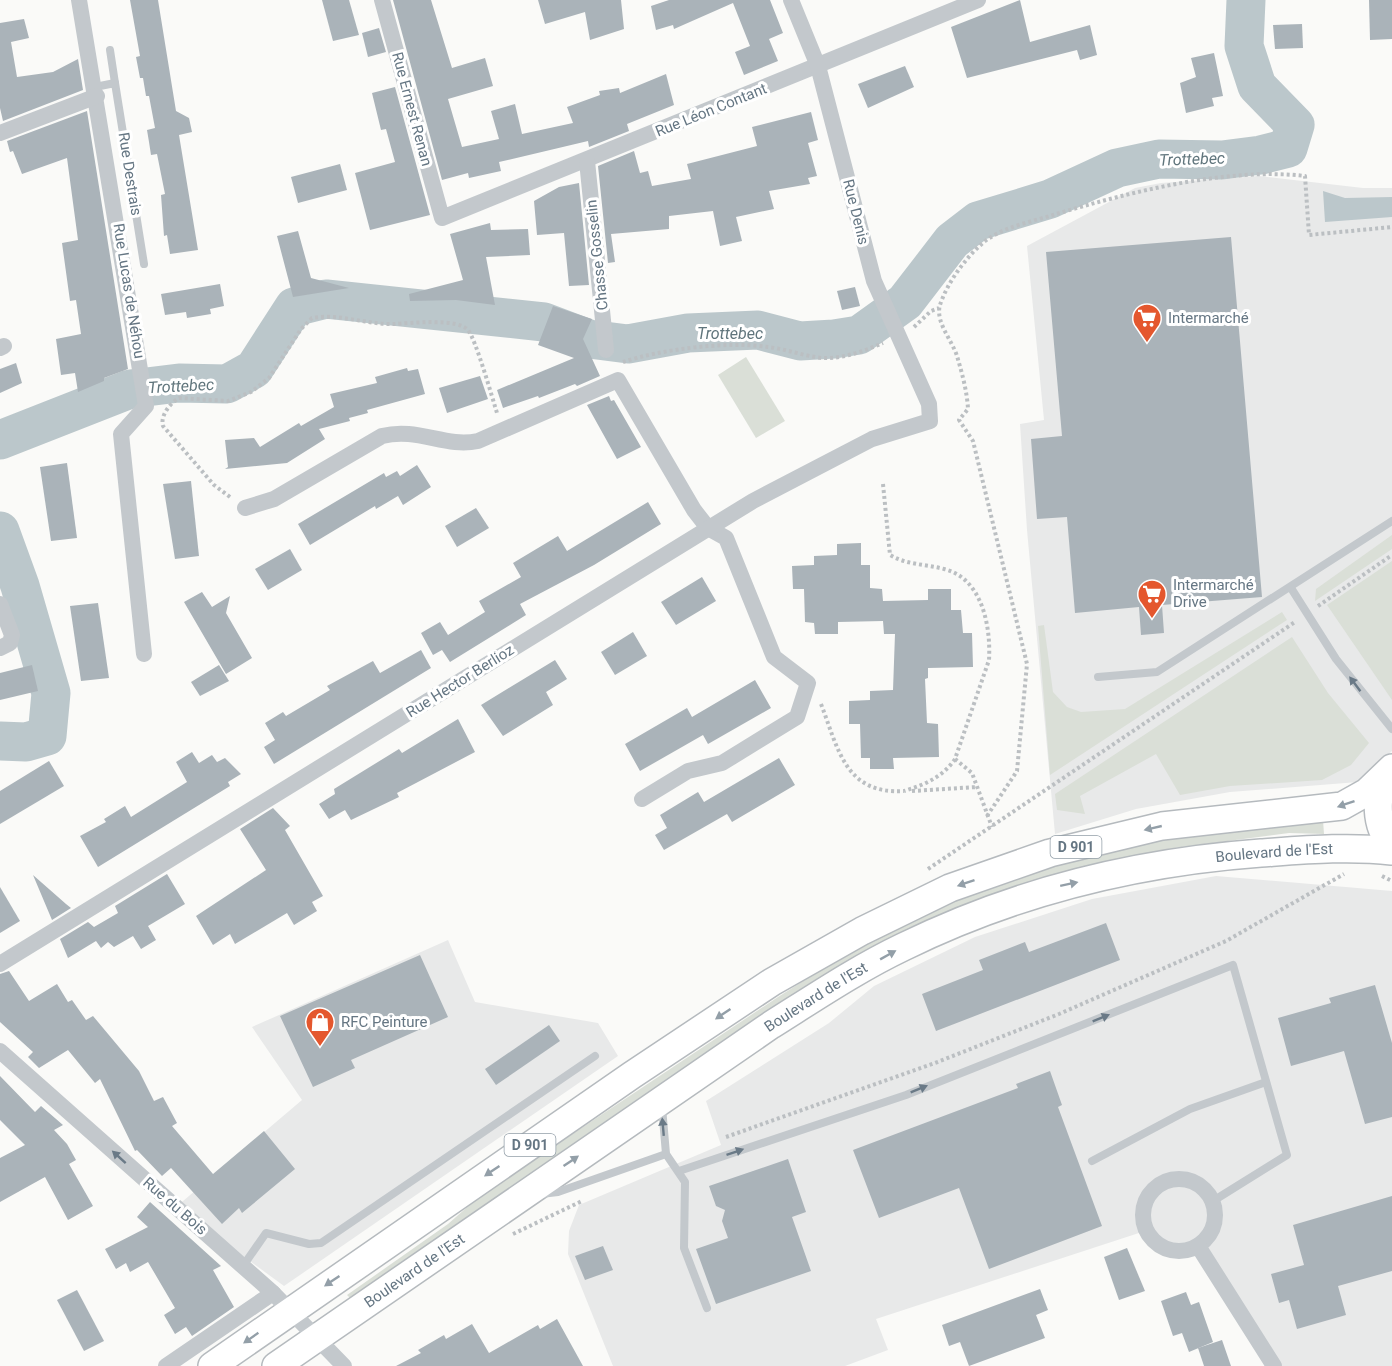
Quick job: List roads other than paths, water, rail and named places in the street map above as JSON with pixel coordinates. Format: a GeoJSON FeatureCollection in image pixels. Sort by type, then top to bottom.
{"type":"FeatureCollection","features":[{"type":"Feature","properties":{"kind":"main road"},"geometry":{"type":"LineString","coordinates":[[1392,768],[1384,779],[1378,805],[1383,831],[1392,845]]}},
{"type":"Feature","properties":{"kind":"main road","name":"D 901"},"geometry":{"type":"LineString","coordinates":[[212,1366],[281,1302],[772,982],[862,931],[950,888],[1050,853],[1162,826],[1342,807],[1367,792],[1392,768]]}},
{"type":"Feature","properties":{"kind":"main road","name":"Boulevard de l'Est"},"geometry":{"type":"LineString","coordinates":[[317,1339],[518,1197],[771,1025],[844,979],[893,952],[956,923],[1055,887],[1170,863],[1222,856],[1343,849],[1385,862]]}},
{"type":"Feature","properties":{"kind":"main road","name":"D 901"},"geometry":{"type":"LineString","coordinates":[[276,1366],[317,1339]]}},
{"type":"Feature","properties":{"kind":"street"},"geometry":{"type":"LineString","coordinates":[[0,133],[96,91],[80,0]]}},
{"type":"Feature","properties":{"kind":"street","name":"Rue Ernest Renan"},"geometry":{"type":"LineString","coordinates":[[382,0],[442,218]]}},
{"type":"Feature","properties":{"kind":"street","name":"Rue Denis"},"geometry":{"type":"LineString","coordinates":[[791,0],[818,66],[881,300],[929,404],[930,421]]}},
{"type":"Feature","properties":{"kind":"street","name":"Rue Léon Contant"},"geometry":{"type":"LineString","coordinates":[[442,218],[587,161],[978,0]]}},
{"type":"Feature","properties":{"kind":"street","name":"Rue Lucas de Néhou"},"geometry":{"type":"LineString","coordinates":[[96,91],[146,406],[121,434],[144,654]]}},
{"type":"Feature","properties":{"kind":"street","name":"Chasse Gosselin"},"geometry":{"type":"LineString","coordinates":[[587,161],[606,350]]}},
{"type":"Feature","properties":{"kind":"street"},"geometry":{"type":"LineString","coordinates":[[245,508],[274,499],[382,435],[397,432],[417,433],[464,444],[478,441],[618,380],[694,510],[708,528],[726,538],[774,657],[808,683],[797,717],[722,763],[688,771],[642,799]]}},
{"type":"Feature","properties":{"kind":"street","name":"Rue Hector Berlioz"},"geometry":{"type":"LineString","coordinates":[[0,964],[753,501],[852,449],[930,421]]}},
{"type":"Feature","properties":{"kind":"street"},"geometry":{"type":"LineString","coordinates":[[0,604],[12,635],[10,643],[0,648]]}},
{"type":"Feature","properties":{"kind":"street","name":"Rue du Bois"},"geometry":{"type":"LineString","coordinates":[[0,1051],[243,1266],[344,1366]]}},
{"type":"Feature","properties":{"kind":"street"},"geometry":{"type":"LineString","coordinates":[[1185,1178],[1197,1182],[1207,1191],[1213,1201],[1214,1226],[1208,1237],[1198,1246],[1177,1251],[1158,1245],[1146,1231],[1142,1220],[1146,1199],[1161,1182],[1185,1178]]}},
{"type":"Feature","properties":{"kind":"street"},"geometry":{"type":"LineString","coordinates":[[1198,1246],[1274,1366]]}},
{"type":"Feature","properties":{"kind":"street"},"geometry":{"type":"LineString","coordinates":[[166,1366],[281,1302]]}},
{"type":"Feature","properties":{"kind":"lane","name":"Rue Destrais"},"geometry":{"type":"LineString","coordinates":[[111,50],[144,264]]}},
{"type":"Feature","properties":{"kind":"lane"},"geometry":{"type":"LineString","coordinates":[[96,91],[115,83]]}},
{"type":"Feature","properties":{"kind":"lane"},"geometry":{"type":"LineString","coordinates":[[1098,677],[1157,672],[1392,521]]}},
{"type":"Feature","properties":{"kind":"lane"},"geometry":{"type":"LineString","coordinates":[[1291,588],[1336,659],[1392,729]]}},
{"type":"Feature","properties":{"kind":"lane"},"geometry":{"type":"LineString","coordinates":[[679,1171],[906,1095],[1233,965],[1287,1155],[1213,1201]]}},
{"type":"Feature","properties":{"kind":"lane"},"geometry":{"type":"LineString","coordinates":[[243,1266],[266,1233],[309,1244],[321,1243],[595,1056]]}},
{"type":"Feature","properties":{"kind":"lane"},"geometry":{"type":"LineString","coordinates":[[1092,1161],[1190,1109],[1266,1082]]}},
{"type":"Feature","properties":{"kind":"lane"},"geometry":{"type":"LineString","coordinates":[[662,1100],[666,1154],[686,1182],[684,1248],[707,1308]]}},
{"type":"Feature","properties":{"kind":"lane"},"geometry":{"type":"LineString","coordinates":[[518,1197],[558,1192],[666,1154]]}},
{"type":"Feature","properties":{"kind":"waterway","name":"Trottebec"},"geometry":{"type":"LineString","coordinates":[[0,440],[130,389],[179,383],[227,384],[254,369],[294,307],[326,299],[544,322],[589,339],[628,344],[688,333],[758,330],[800,341],[859,335],[905,302],[952,241],[978,221],[1050,199],[1117,168],[1159,159],[1222,160],[1261,155],[1288,148],[1295,125],[1257,86],[1244,46],[1246,0]]}},
{"type":"Feature","properties":{"kind":"waterway","name":"Trottebec"},"geometry":{"type":"LineString","coordinates":[[0,531],[20,586],[51,693],[47,736],[26,742],[0,741]]}},
{"type":"Feature","properties":{"kind":"place","name":"Intermarché"},"geometry":{"type":"Point","coordinates":[1147,344]}},
{"type":"Feature","properties":{"kind":"place","name":"Intermarché Drive"},"geometry":{"type":"Point","coordinates":[1152,620]}},
{"type":"Feature","properties":{"kind":"place","name":"RFC Peinture"},"geometry":{"type":"Point","coordinates":[320,1048]}}]}
